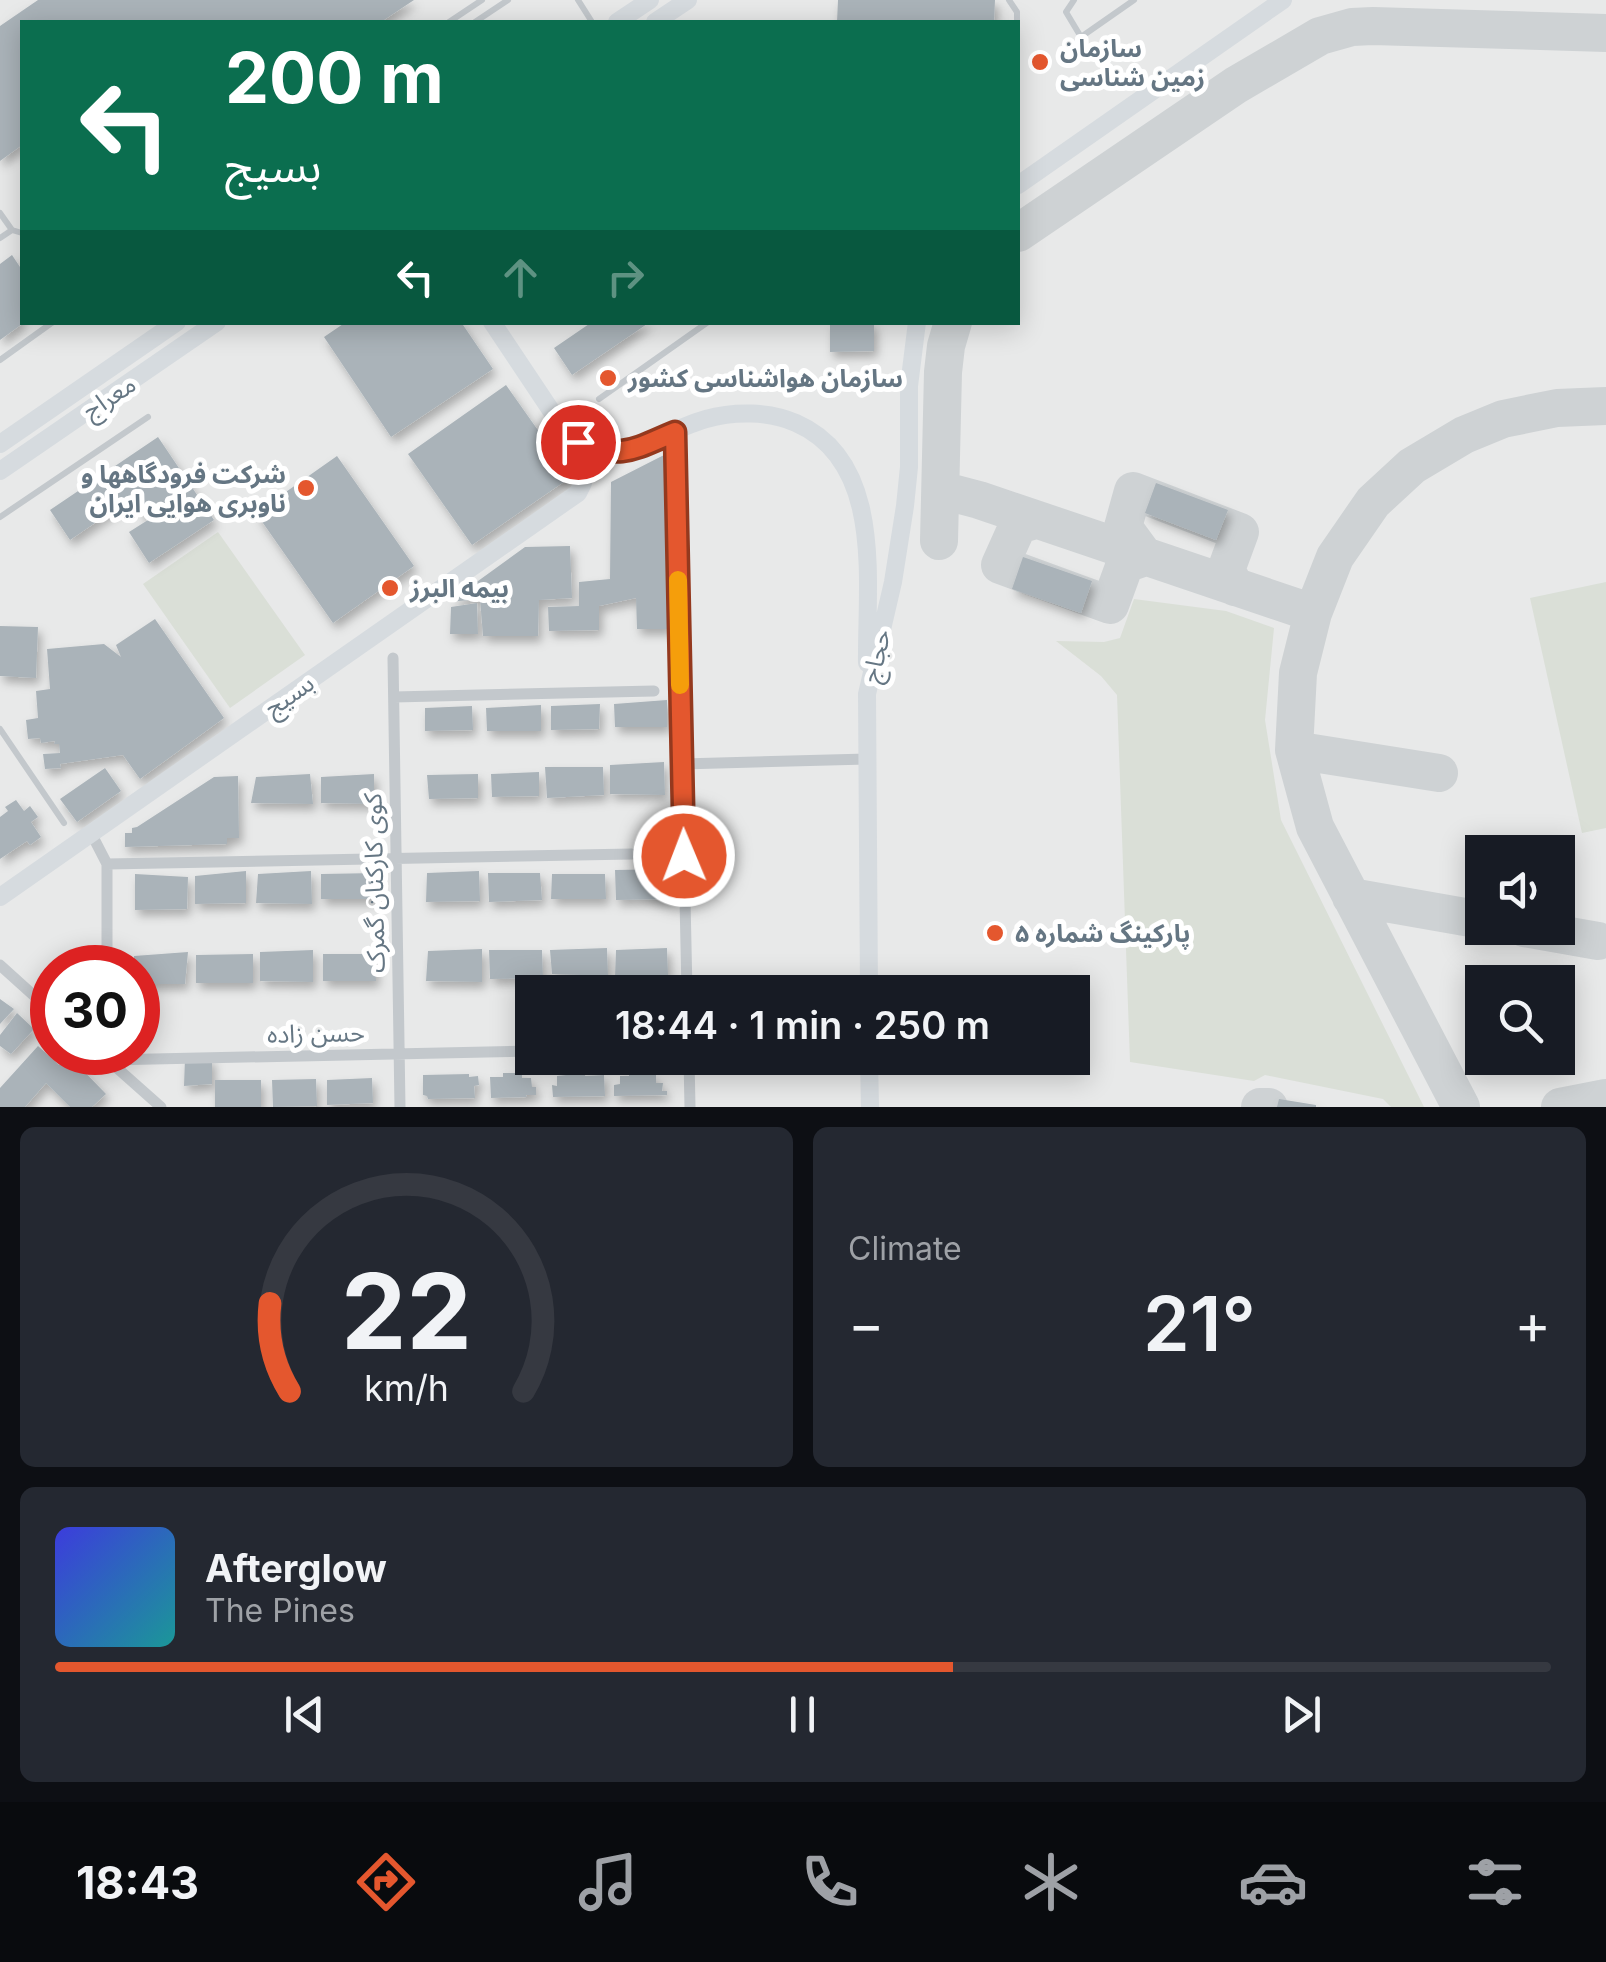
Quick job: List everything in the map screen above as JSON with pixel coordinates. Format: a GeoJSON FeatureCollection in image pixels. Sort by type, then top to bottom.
{"type":"FeatureCollection","features":[{"type":"Feature","properties":{"kind":"main road"},"geometry":{"type":"LineString","coordinates":[[620,20],[650,0]]}},
{"type":"Feature","properties":{"kind":"main road"},"geometry":{"type":"LineString","coordinates":[[658,20],[688,0]]}},
{"type":"Feature","properties":{"kind":"main road"},"geometry":{"type":"LineString","coordinates":[[1020,184],[1283,0]]}},
{"type":"Feature","properties":{"kind":"main road","name":"معراج"},"geometry":{"type":"LineString","coordinates":[[0,444],[173,325]]}},
{"type":"Feature","properties":{"kind":"main road","name":"معراج"},"geometry":{"type":"LineString","coordinates":[[0,471],[214,325]]}},
{"type":"Feature","properties":{"kind":"main road"},"geometry":{"type":"LineString","coordinates":[[494,325],[560,424],[578,442],[605,452],[628,451],[708,418],[746,414],[787,419],[810,429],[826,442],[850,475],[864,519],[867,694]]}},
{"type":"Feature","properties":{"kind":"main road","name":"حجاج"},"geometry":{"type":"LineString","coordinates":[[869,975],[867,694],[893,582],[905,506],[909,467],[908,386],[916,325]]}},
{"type":"Feature","properties":{"kind":"main road","name":"بسیج"},"geometry":{"type":"LineString","coordinates":[[0,896],[578,493],[583,471],[560,424]]}},
{"type":"Feature","properties":{"kind":"main road"},"geometry":{"type":"LineString","coordinates":[[869,1075],[870,1107]]}},
{"type":"Feature","properties":{"kind":"street"},"geometry":{"type":"LineString","coordinates":[[675,432],[687,975]]}},
{"type":"Feature","properties":{"kind":"street","name":"کوی کارکنان گمرک"},"geometry":{"type":"LineString","coordinates":[[393,658],[400,1107]]}},
{"type":"Feature","properties":{"kind":"street"},"geometry":{"type":"LineString","coordinates":[[394,697],[654,691]]}},
{"type":"Feature","properties":{"kind":"street"},"geometry":{"type":"LineString","coordinates":[[682,764],[867,759]]}},
{"type":"Feature","properties":{"kind":"street"},"geometry":{"type":"LineString","coordinates":[[92,833],[107,864],[108,945]]}},
{"type":"Feature","properties":{"kind":"street"},"geometry":{"type":"LineString","coordinates":[[107,864],[632,854]]}},
{"type":"Feature","properties":{"kind":"street"},"geometry":{"type":"LineString","coordinates":[[0,966],[30,993]]}},
{"type":"Feature","properties":{"kind":"street","name":"حسن زاده"},"geometry":{"type":"LineString","coordinates":[[160,1055],[515,1052]]}},
{"type":"Feature","properties":{"kind":"street"},"geometry":{"type":"LineString","coordinates":[[127,1075],[161,1107]]}},
{"type":"Feature","properties":{"kind":"street"},"geometry":{"type":"LineString","coordinates":[[689,1075],[690,1107]]}},
{"type":"Feature","properties":{"kind":"lane"},"geometry":{"type":"LineString","coordinates":[[452,20],[482,0]]}},
{"type":"Feature","properties":{"kind":"lane"},"geometry":{"type":"LineString","coordinates":[[478,20],[508,0]]}},
{"type":"Feature","properties":{"kind":"lane"},"geometry":{"type":"LineString","coordinates":[[1074,0],[1066,12],[1081,38],[1134,0]]}},
{"type":"Feature","properties":{"kind":"lane"},"geometry":{"type":"LineString","coordinates":[[0,214],[12,230],[20,232]]}},
{"type":"Feature","properties":{"kind":"lane"},"geometry":{"type":"LineString","coordinates":[[0,238],[12,230]]}},
{"type":"Feature","properties":{"kind":"lane"},"geometry":{"type":"LineString","coordinates":[[0,360],[49,325]]}},
{"type":"Feature","properties":{"kind":"lane"},"geometry":{"type":"LineString","coordinates":[[599,398],[704,325]]}},
{"type":"Feature","properties":{"kind":"lane"},"geometry":{"type":"LineString","coordinates":[[0,517],[148,417]]}},
{"type":"Feature","properties":{"kind":"lane"},"geometry":{"type":"LineString","coordinates":[[0,729],[64,824]]}},
{"type":"Feature","properties":{"kind":"shaded area"},"geometry":{"type":"Polygon","coordinates":[[[0,0],[1606,0],[1606,1107],[0,1107],[0,0]]]}},
{"type":"Feature","properties":{"kind":"shaded area"},"geometry":{"type":"Polygon","coordinates":[[[218,532],[305,655],[230,708],[143,584],[218,532]]]}},
{"type":"Feature","properties":{"kind":"shaded area"},"geometry":{"type":"Polygon","coordinates":[[[1606,582],[1606,828],[1582,833],[1530,598],[1606,582]]]}},
{"type":"Feature","properties":{"kind":"shaded area"},"geometry":{"type":"Polygon","coordinates":[[[1134,599],[1226,611],[1274,628],[1265,720],[1281,820],[1424,1107],[1391,1107],[1383,1099],[1265,1075],[1254,1081],[1130,1062],[1117,695],[1101,676],[1056,641],[1104,642],[1120,638],[1134,599]]]}},
{"type":"Feature","properties":{"kind":"building"},"geometry":{"type":"Polygon","coordinates":[[[38,0],[414,0],[384,20],[20,20],[20,146],[0,161],[0,26],[38,0]]]}},
{"type":"Feature","properties":{"kind":"building"},"geometry":{"type":"Polygon","coordinates":[[[838,0],[995,0],[994,20],[837,20],[838,0]]]}},
{"type":"Feature","properties":{"kind":"building"},"geometry":{"type":"Polygon","coordinates":[[[12,255],[20,267],[21,325],[0,340],[0,264],[12,255]]]}},
{"type":"Feature","properties":{"kind":"building"},"geometry":{"type":"Polygon","coordinates":[[[342,325],[463,325],[493,369],[391,437],[324,337],[342,325]]]}},
{"type":"Feature","properties":{"kind":"building"},"geometry":{"type":"Polygon","coordinates":[[[588,325],[646,325],[572,375],[554,348],[588,325]]]}},
{"type":"Feature","properties":{"kind":"building"},"geometry":{"type":"Polygon","coordinates":[[[830,325],[874,325],[874,351],[830,352],[830,325]]]}},
{"type":"Feature","properties":{"kind":"building"},"geometry":{"type":"Polygon","coordinates":[[[506,385],[571,477],[472,545],[408,454],[506,385]]]}},
{"type":"Feature","properties":{"kind":"building"},"geometry":{"type":"Polygon","coordinates":[[[158,437],[214,520],[149,563],[129,532],[148,520],[133,497],[70,540],[50,510],[158,437]]]}},
{"type":"Feature","properties":{"kind":"building"},"geometry":{"type":"Polygon","coordinates":[[[664,455],[669,629],[637,629],[636,598],[599,606],[599,630],[549,631],[548,607],[579,606],[579,582],[610,579],[611,482],[664,455]]]}},
{"type":"Feature","properties":{"kind":"building"},"geometry":{"type":"Polygon","coordinates":[[[337,456],[414,566],[333,623],[256,513],[337,456]]]}},
{"type":"Feature","properties":{"kind":"building"},"geometry":{"type":"Polygon","coordinates":[[[1156,483],[1228,510],[1216,540],[1145,513],[1156,483]]]}},
{"type":"Feature","properties":{"kind":"building"},"geometry":{"type":"Polygon","coordinates":[[[570,546],[572,598],[539,600],[538,636],[483,636],[480,599],[449,602],[525,547],[570,546]]]}},
{"type":"Feature","properties":{"kind":"building"},"geometry":{"type":"Polygon","coordinates":[[[1023,557],[1092,581],[1081,613],[1012,589],[1023,557]]]}},
{"type":"Feature","properties":{"kind":"building"},"geometry":{"type":"Polygon","coordinates":[[[477,603],[478,634],[450,634],[451,607],[477,603]]]}},
{"type":"Feature","properties":{"kind":"building"},"geometry":{"type":"Polygon","coordinates":[[[155,619],[224,718],[140,779],[123,755],[45,769],[43,754],[60,753],[59,744],[28,739],[26,720],[38,718],[36,691],[50,689],[47,649],[104,644],[121,657],[116,645],[155,619]]]}},
{"type":"Feature","properties":{"kind":"building"},"geometry":{"type":"Polygon","coordinates":[[[0,626],[38,627],[36,678],[0,676],[0,626]]]}},
{"type":"Feature","properties":{"kind":"building"},"geometry":{"type":"Polygon","coordinates":[[[667,700],[667,727],[615,727],[614,704],[667,700]]]}},
{"type":"Feature","properties":{"kind":"building"},"geometry":{"type":"Polygon","coordinates":[[[600,704],[599,729],[551,730],[551,706],[600,704]]]}},
{"type":"Feature","properties":{"kind":"building"},"geometry":{"type":"Polygon","coordinates":[[[541,705],[541,731],[487,731],[486,708],[541,705]]]}},
{"type":"Feature","properties":{"kind":"building"},"geometry":{"type":"Polygon","coordinates":[[[472,706],[473,730],[425,731],[425,708],[472,706]]]}},
{"type":"Feature","properties":{"kind":"building"},"geometry":{"type":"Polygon","coordinates":[[[664,762],[665,795],[610,794],[610,765],[664,762]]]}},
{"type":"Feature","properties":{"kind":"building"},"geometry":{"type":"Polygon","coordinates":[[[545,767],[603,767],[604,795],[547,798],[545,767]]]}},
{"type":"Feature","properties":{"kind":"building"},"geometry":{"type":"Polygon","coordinates":[[[105,768],[121,791],[77,822],[60,799],[105,768]]]}},
{"type":"Feature","properties":{"kind":"building"},"geometry":{"type":"Polygon","coordinates":[[[539,772],[539,796],[492,797],[491,774],[539,772]]]}},
{"type":"Feature","properties":{"kind":"building"},"geometry":{"type":"Polygon","coordinates":[[[310,774],[313,804],[251,803],[256,777],[310,774]]]}},
{"type":"Feature","properties":{"kind":"building"},"geometry":{"type":"Polygon","coordinates":[[[374,774],[374,804],[321,803],[321,777],[374,774]]]}},
{"type":"Feature","properties":{"kind":"building"},"geometry":{"type":"Polygon","coordinates":[[[478,774],[478,798],[429,799],[427,775],[478,774]]]}},
{"type":"Feature","properties":{"kind":"building"},"geometry":{"type":"Polygon","coordinates":[[[238,776],[239,838],[227,838],[227,844],[125,847],[125,833],[132,833],[132,828],[214,777],[238,776]]]}},
{"type":"Feature","properties":{"kind":"building"},"geometry":{"type":"Polygon","coordinates":[[[16,800],[24,811],[30,806],[38,817],[31,822],[41,837],[30,845],[27,841],[0,859],[0,817],[8,811],[5,807],[16,800]]]}},
{"type":"Feature","properties":{"kind":"building"},"geometry":{"type":"Polygon","coordinates":[[[671,869],[671,899],[616,900],[615,870],[671,869]]]}},
{"type":"Feature","properties":{"kind":"building"},"geometry":{"type":"Polygon","coordinates":[[[246,871],[246,903],[195,904],[195,876],[246,871]]]}},
{"type":"Feature","properties":{"kind":"building"},"geometry":{"type":"Polygon","coordinates":[[[311,871],[312,904],[256,903],[258,874],[311,871]]]}},
{"type":"Feature","properties":{"kind":"building"},"geometry":{"type":"Polygon","coordinates":[[[479,871],[480,901],[426,902],[427,873],[479,871]]]}},
{"type":"Feature","properties":{"kind":"building"},"geometry":{"type":"Polygon","coordinates":[[[378,873],[377,899],[321,899],[321,874],[378,873]]]}},
{"type":"Feature","properties":{"kind":"building"},"geometry":{"type":"Polygon","coordinates":[[[488,873],[540,873],[542,900],[489,902],[488,873]]]}},
{"type":"Feature","properties":{"kind":"building"},"geometry":{"type":"Polygon","coordinates":[[[135,874],[188,877],[187,909],[135,910],[135,874]]]}},
{"type":"Feature","properties":{"kind":"building"},"geometry":{"type":"Polygon","coordinates":[[[552,874],[605,874],[606,899],[551,899],[552,874]]]}},
{"type":"Feature","properties":{"kind":"building"},"geometry":{"type":"Polygon","coordinates":[[[607,948],[608,975],[552,974],[550,950],[607,948]]]}},
{"type":"Feature","properties":{"kind":"building"},"geometry":{"type":"Polygon","coordinates":[[[667,948],[668,975],[615,975],[616,950],[667,948]]]}},
{"type":"Feature","properties":{"kind":"building"},"geometry":{"type":"Polygon","coordinates":[[[482,949],[482,982],[426,981],[428,951],[482,949]]]}},
{"type":"Feature","properties":{"kind":"building"},"geometry":{"type":"Polygon","coordinates":[[[313,950],[313,982],[260,981],[260,952],[313,950]]]}},
{"type":"Feature","properties":{"kind":"building"},"geometry":{"type":"Polygon","coordinates":[[[489,950],[542,950],[543,975],[490,979],[489,950]]]}},
{"type":"Feature","properties":{"kind":"building"},"geometry":{"type":"Polygon","coordinates":[[[188,952],[185,984],[160,984],[160,954],[188,952]]]}},
{"type":"Feature","properties":{"kind":"building"},"geometry":{"type":"Polygon","coordinates":[[[253,954],[253,983],[196,983],[196,955],[253,954]]]}},
{"type":"Feature","properties":{"kind":"building"},"geometry":{"type":"Polygon","coordinates":[[[323,954],[375,954],[376,981],[323,981],[323,954]]]}},
{"type":"Feature","properties":{"kind":"building"},"geometry":{"type":"Polygon","coordinates":[[[0,999],[14,1009],[0,1024],[0,999]]]}},
{"type":"Feature","properties":{"kind":"building"},"geometry":{"type":"Polygon","coordinates":[[[17,1013],[30,1025],[30,1033],[11,1054],[0,1046],[0,1035],[17,1013]]]}},
{"type":"Feature","properties":{"kind":"building"},"geometry":{"type":"Polygon","coordinates":[[[30,1055],[30,1075],[88,1075],[106,1094],[92,1107],[70,1107],[46,1083],[25,1107],[0,1107],[0,1088],[30,1055]]]}},
{"type":"Feature","properties":{"kind":"building"},"geometry":{"type":"Polygon","coordinates":[[[185,1058],[212,1058],[212,1084],[184,1086],[185,1058]]]}},
{"type":"Feature","properties":{"kind":"building"},"geometry":{"type":"Polygon","coordinates":[[[503,1073],[515,1073],[531,1078],[536,1095],[491,1098],[490,1077],[503,1077],[503,1073]]]}},
{"type":"Feature","properties":{"kind":"building"},"geometry":{"type":"Polygon","coordinates":[[[423,1075],[478,1076],[475,1098],[428,1099],[423,1095],[423,1075]]]}},
{"type":"Feature","properties":{"kind":"building"},"geometry":{"type":"Polygon","coordinates":[[[604,1075],[605,1096],[553,1097],[552,1085],[557,1086],[557,1076],[604,1075]]]}},
{"type":"Feature","properties":{"kind":"building"},"geometry":{"type":"Polygon","coordinates":[[[656,1075],[656,1083],[663,1083],[662,1091],[667,1091],[667,1095],[614,1096],[614,1085],[620,1084],[620,1076],[656,1075]]]}},
{"type":"Feature","properties":{"kind":"building"},"geometry":{"type":"Polygon","coordinates":[[[372,1078],[373,1103],[327,1105],[327,1080],[372,1078]]]}},
{"type":"Feature","properties":{"kind":"building"},"geometry":{"type":"Polygon","coordinates":[[[316,1079],[317,1106],[273,1107],[272,1080],[316,1079]]]}},
{"type":"Feature","properties":{"kind":"building"},"geometry":{"type":"Polygon","coordinates":[[[215,1080],[261,1080],[261,1107],[215,1107],[215,1080]]]}},
{"type":"Feature","properties":{"kind":"building"},"geometry":{"type":"Polygon","coordinates":[[[1279,1099],[1316,1105],[1316,1107],[1277,1107],[1279,1099]]]}},
{"type":"Feature","properties":{"kind":"taxiway"},"geometry":{"type":"LineString","coordinates":[[1020,232],[1236,85],[1320,36],[1373,26],[1606,33]]}},
{"type":"Feature","properties":{"kind":"taxiway"},"geometry":{"type":"LineString","coordinates":[[939,541],[943,372],[952,325]]}},
{"type":"Feature","properties":{"kind":"taxiway"},"geometry":{"type":"LineString","coordinates":[[1461,1107],[1315,827],[1294,750],[1298,673],[1313,613],[1335,557],[1373,502],[1412,466],[1464,435],[1503,419],[1557,408],[1606,406]]}},
{"type":"Feature","properties":{"kind":"taxiway"},"geometry":{"type":"LineString","coordinates":[[941,490],[1313,613]]}},
{"type":"Feature","properties":{"kind":"taxiway"},"geometry":{"type":"LineString","coordinates":[[1036,520],[1018,525],[1000,565],[1110,605],[1125,564],[1145,557],[1123,527],[1133,491],[1240,532],[1226,570],[1235,587]]}},
{"type":"Feature","properties":{"kind":"taxiway"},"geometry":{"type":"LineString","coordinates":[[1294,750],[1439,773]]}},
{"type":"Feature","properties":{"kind":"taxiway"},"geometry":{"type":"LineString","coordinates":[[1351,897],[1465,917]]}},
{"type":"Feature","properties":{"kind":"taxiway"},"geometry":{"type":"LineString","coordinates":[[1575,937],[1598,941]]}},
{"type":"Feature","properties":{"kind":"taxiway"},"geometry":{"type":"LineString","coordinates":[[1560,1107],[1606,1098]]}},
{"type":"Feature","properties":{"kind":"taxiway"},"geometry":{"type":"LineString","coordinates":[[1260,1107],[1269,1107]]}},
{"type":"Feature","properties":{"kind":"slow traffic"},"geometry":{"type":"LineString","coordinates":[[678,580],[680,685]]}},
{"type":"Feature","properties":{"kind":"place","name":"سازمان زمین شناسی"},"geometry":{"type":"Point","coordinates":[1040,62]}},
{"type":"Feature","properties":{"kind":"place","name":"سازمان هواشناسی کشور"},"geometry":{"type":"Point","coordinates":[608,378]}},
{"type":"Feature","properties":{"kind":"place","name":"شرکت فرودگاهها و ناوبری هوایی ایران"},"geometry":{"type":"Point","coordinates":[306,488]}},
{"type":"Feature","properties":{"kind":"place","name":"بیمه البرز"},"geometry":{"type":"Point","coordinates":[390,588]}},
{"type":"Feature","properties":{"kind":"place","name":"پارکینگ شماره ۵"},"geometry":{"type":"Point","coordinates":[995,933]}},
{"type":"Feature","properties":{"kind":"route"},"geometry":{"type":"LineString","coordinates":[[578,442],[617,453],[675,432],[684,856]]}}]}
